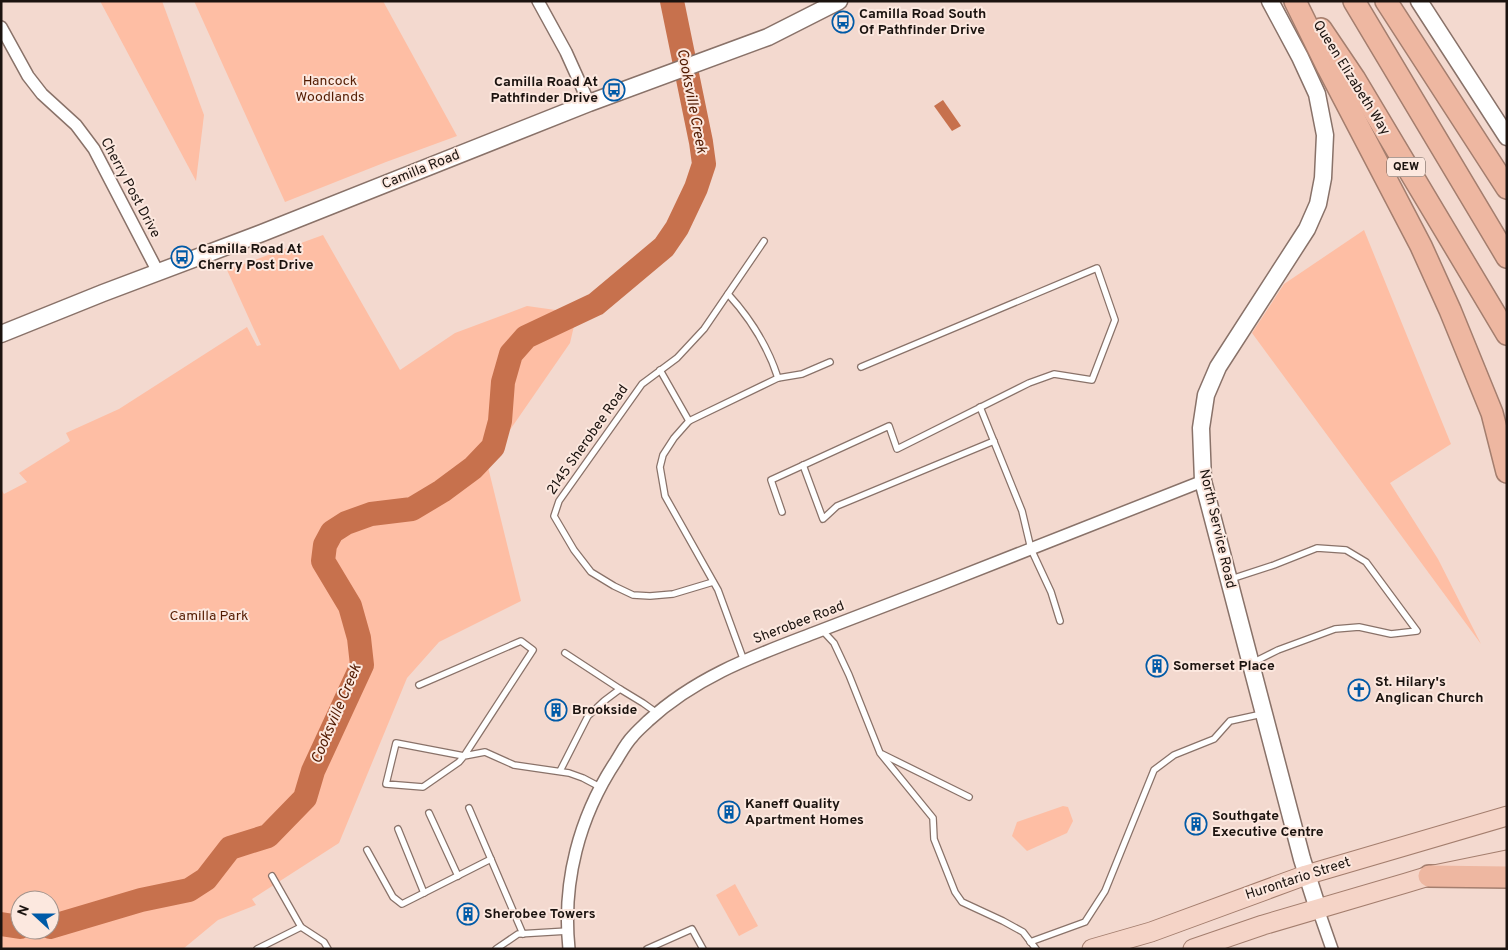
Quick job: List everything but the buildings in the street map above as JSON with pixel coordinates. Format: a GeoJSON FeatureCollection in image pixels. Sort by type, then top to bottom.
{"type":"FeatureCollection","features":[{"type":"Feature","properties":{"kind":"highway"},"geometry":{"type":"LineString","coordinates":[[1295,1],[1421,246],[1450,310],[1492,413],[1507,472]]}},
{"type":"Feature","properties":{"kind":"highway","name":"Queen Elizabeth Way"},"geometry":{"type":"LineString","coordinates":[[1303,1],[1354,78],[1507,334]]}},
{"type":"Feature","properties":{"kind":"highway","name":"QEW"},"geometry":{"type":"LineString","coordinates":[[1354,1],[1507,257]]}},
{"type":"Feature","properties":{"kind":"highway"},"geometry":{"type":"LineString","coordinates":[[1386,1],[1507,188]]}},
{"type":"Feature","properties":{"kind":"highway"},"geometry":{"type":"LineString","coordinates":[[1429,876],[1507,877]]}},
{"type":"Feature","properties":{"kind":"main road","name":"Hurontario Street"},"geometry":{"type":"LineString","coordinates":[[1092,949],[1151,932],[1306,875],[1507,816]]}},
{"type":"Feature","properties":{"kind":"main road"},"geometry":{"type":"LineString","coordinates":[[1193,949],[1263,925],[1429,876],[1507,860]]}},
{"type":"Feature","properties":{"kind":"street"},"geometry":{"type":"LineString","coordinates":[[538,1],[566,52],[589,103]]}},
{"type":"Feature","properties":{"kind":"street","name":"Camilla Road"},"geometry":{"type":"LineString","coordinates":[[1,334],[589,103],[768,37],[839,1]]}},
{"type":"Feature","properties":{"kind":"street","name":"North Service Road"},"geometry":{"type":"LineString","coordinates":[[1270,1],[1300,57],[1317,94],[1325,135],[1323,178],[1318,204],[1307,229],[1218,367],[1206,395],[1200,428],[1203,481],[1306,875],[1318,909]]}},
{"type":"Feature","properties":{"kind":"street"},"geometry":{"type":"LineString","coordinates":[[1419,1],[1507,138]]}},
{"type":"Feature","properties":{"kind":"street","name":"Cherry Post Drive"},"geometry":{"type":"LineString","coordinates":[[1,26],[28,76],[42,94],[76,125],[94,149],[158,272]]}},
{"type":"Feature","properties":{"kind":"street","name":"Sherobee Road"},"geometry":{"type":"LineString","coordinates":[[569,949],[568,892],[578,841],[587,814],[600,786],[632,736],[657,713],[690,688],[744,661],[1203,481]]}},
{"type":"Feature","properties":{"kind":"street"},"geometry":{"type":"LineString","coordinates":[[1318,909],[1332,949]]}},
{"type":"Feature","properties":{"kind":"lane","name":"2145 Sherobee Road"},"geometry":{"type":"LineString","coordinates":[[713,582],[674,594],[633,595],[591,572],[574,550],[554,516],[559,501],[642,384],[676,358],[704,329],[764,241]]}},
{"type":"Feature","properties":{"kind":"lane"},"geometry":{"type":"LineString","coordinates":[[782,512],[771,480],[890,426],[897,449],[1029,383],[1054,374],[1092,380],[1115,320],[1097,268],[861,367]]}},
{"type":"Feature","properties":{"kind":"lane"},"geometry":{"type":"LineString","coordinates":[[728,294],[742,310],[772,357],[778,378]]}},
{"type":"Feature","properties":{"kind":"lane"},"geometry":{"type":"LineString","coordinates":[[744,661],[713,582],[665,496],[660,467],[663,455],[674,438],[689,421],[778,378],[802,374],[830,362]]}},
{"type":"Feature","properties":{"kind":"lane"},"geometry":{"type":"LineString","coordinates":[[660,370],[689,421]]}},
{"type":"Feature","properties":{"kind":"lane"},"geometry":{"type":"LineString","coordinates":[[980,407],[1022,511],[1031,549],[1051,592],[1060,621]]}},
{"type":"Feature","properties":{"kind":"lane"},"geometry":{"type":"LineString","coordinates":[[803,465],[823,519],[837,506],[994,441]]}},
{"type":"Feature","properties":{"kind":"lane"},"geometry":{"type":"LineString","coordinates":[[1229,580],[1316,548],[1346,550],[1366,562],[1417,631],[1391,634],[1358,627],[1335,629],[1278,650],[1252,663]]}},
{"type":"Feature","properties":{"kind":"lane"},"geometry":{"type":"LineString","coordinates":[[822,630],[834,643],[880,753],[934,818],[934,839],[955,892],[962,902],[1023,932],[1036,949]]}},
{"type":"Feature","properties":{"kind":"lane"},"geometry":{"type":"LineString","coordinates":[[419,685],[521,641],[533,650],[464,756],[459,762],[423,787],[386,784],[396,743],[464,756],[485,752],[514,765],[569,772],[600,786]]}},
{"type":"Feature","properties":{"kind":"lane"},"geometry":{"type":"LineString","coordinates":[[565,654],[657,713]]}},
{"type":"Feature","properties":{"kind":"lane"},"geometry":{"type":"LineString","coordinates":[[560,772],[588,716],[620,689]]}},
{"type":"Feature","properties":{"kind":"lane"},"geometry":{"type":"LineString","coordinates":[[1030,942],[1085,922],[1105,891],[1154,770],[1174,755],[1214,739],[1230,721],[1264,713]]}},
{"type":"Feature","properties":{"kind":"lane"},"geometry":{"type":"LineString","coordinates":[[880,753],[969,797]]}},
{"type":"Feature","properties":{"kind":"lane"},"geometry":{"type":"LineString","coordinates":[[469,808],[523,934]]}},
{"type":"Feature","properties":{"kind":"lane"},"geometry":{"type":"LineString","coordinates":[[429,814],[458,876]]}},
{"type":"Feature","properties":{"kind":"lane"},"geometry":{"type":"LineString","coordinates":[[398,829],[424,893]]}},
{"type":"Feature","properties":{"kind":"lane"},"geometry":{"type":"LineString","coordinates":[[367,850],[393,897],[402,904],[491,859]]}},
{"type":"Feature","properties":{"kind":"lane"},"geometry":{"type":"LineString","coordinates":[[272,876],[301,927],[324,942],[328,949]]}},
{"type":"Feature","properties":{"kind":"lane"},"geometry":{"type":"LineString","coordinates":[[257,949],[301,927]]}},
{"type":"Feature","properties":{"kind":"lane"},"geometry":{"type":"LineString","coordinates":[[647,949],[692,929],[703,949]]}},
{"type":"Feature","properties":{"kind":"lane"},"geometry":{"type":"LineString","coordinates":[[496,949],[518,934],[568,930]]}},
{"type":"Feature","properties":{"kind":"green space"},"geometry":{"type":"Polygon","coordinates":[[[100,1],[162,1],[204,115],[196,181],[100,1]]]}},
{"type":"Feature","properties":{"kind":"green space","name":"Hancock Woodlands"},"geometry":{"type":"Polygon","coordinates":[[[194,1],[383,1],[457,136],[285,202],[194,1]]]}},
{"type":"Feature","properties":{"kind":"green space"},"geometry":{"type":"Polygon","coordinates":[[[1364,230],[1451,444],[1390,483],[1438,559],[1481,644],[1252,333],[1284,284],[1364,230]]]}},
{"type":"Feature","properties":{"kind":"green space","name":"Camilla Park"},"geometry":{"type":"Polygon","coordinates":[[[323,235],[400,370],[455,333],[527,306],[577,313],[570,343],[487,463],[521,601],[439,642],[407,678],[339,843],[252,899],[256,905],[218,920],[183,949],[1,949],[1,489],[4,494],[27,482],[19,473],[70,441],[66,433],[119,409],[247,327],[257,346],[261,345],[227,270],[323,235]]]}},
{"type":"Feature","properties":{"kind":"green space"},"geometry":{"type":"Polygon","coordinates":[[[1063,806],[1068,807],[1073,821],[1067,833],[1027,851],[1012,836],[1017,822],[1063,806]]]}},
{"type":"Feature","properties":{"kind":"green space"},"geometry":{"type":"Polygon","coordinates":[[[735,884],[758,926],[739,936],[716,895],[735,884]]]}},
{"type":"Feature","properties":{"kind":"shaded area"},"geometry":{"type":"Polygon","coordinates":[[[943,100],[961,126],[952,131],[934,106],[943,100]]]}},
{"type":"Feature","properties":{"kind":"waterway","name":"Cooksville Creek"},"geometry":{"type":"LineString","coordinates":[[60,924],[141,900],[189,890],[206,879],[230,848],[268,836],[305,798],[313,771],[362,665],[359,638],[350,606],[323,561],[325,545],[332,532],[346,523],[371,514],[412,509],[442,491],[473,468],[493,447],[500,421],[503,382],[511,354],[526,337],[596,304],[664,247],[677,228],[696,188],[704,164],[672,1]]}},
{"type":"Feature","properties":{"kind":"waterway","name":"Cooksville Creek"},"geometry":{"type":"LineString","coordinates":[[1,924],[10,925]]}},
{"type":"Feature","properties":{"kind":"place","name":"Camilla Road South Of Pathfinder Drive"},"geometry":{"type":"Point","coordinates":[843,22]}},
{"type":"Feature","properties":{"kind":"place","name":"Camilla Road At Pathfinder Drive"},"geometry":{"type":"Point","coordinates":[614,90]}},
{"type":"Feature","properties":{"kind":"place","name":"Camilla Road At Cherry Post Drive"},"geometry":{"type":"Point","coordinates":[182,257]}},
{"type":"Feature","properties":{"kind":"place","name":"Somerset Place"},"geometry":{"type":"Point","coordinates":[1157,666]}},
{"type":"Feature","properties":{"kind":"place","name":"St. Hilary's Anglican Church"},"geometry":{"type":"Point","coordinates":[1359,690]}},
{"type":"Feature","properties":{"kind":"place","name":"Brookside"},"geometry":{"type":"Point","coordinates":[556,710]}},
{"type":"Feature","properties":{"kind":"place","name":"Kaneff Quality Apartment Homes"},"geometry":{"type":"Point","coordinates":[729,812]}},
{"type":"Feature","properties":{"kind":"place","name":"Southgate Executive Centre"},"geometry":{"type":"Point","coordinates":[1196,824]}},
{"type":"Feature","properties":{"kind":"place","name":"Sherobee Towers"},"geometry":{"type":"Point","coordinates":[468,914]}}]}
